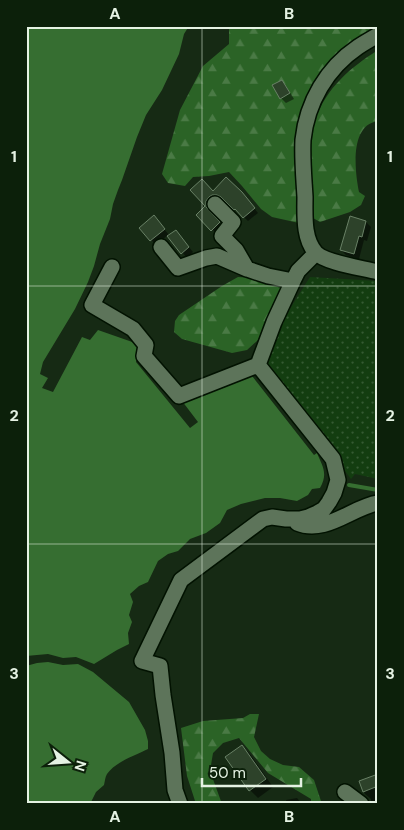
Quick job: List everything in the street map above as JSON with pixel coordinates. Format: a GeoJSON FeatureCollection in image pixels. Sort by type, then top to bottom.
{"type":"FeatureCollection","features":[{"type":"Feature","properties":{"kind":"street"},"geometry":{"type":"LineString","coordinates":[[378,36],[358,47],[338,64],[321,84],[308,114],[303,142],[306,232],[309,241],[316,253],[327,259],[378,272]]}},
{"type":"Feature","properties":{"kind":"street"},"geometry":{"type":"LineString","coordinates":[[215,204],[232,222],[222,236],[236,250],[247,269]]}},
{"type":"Feature","properties":{"kind":"street"},"geometry":{"type":"LineString","coordinates":[[161,247],[178,268],[217,256],[268,276],[293,281]]}},
{"type":"Feature","properties":{"kind":"street"},"geometry":{"type":"LineString","coordinates":[[112,267],[92,306],[133,329],[146,345],[144,356],[179,396],[258,365],[274,322],[298,271],[316,253]]}},
{"type":"Feature","properties":{"kind":"street"},"geometry":{"type":"LineString","coordinates":[[180,804],[175,790],[160,666],[142,661],[181,580],[263,519],[272,517],[300,519],[324,509],[334,492],[338,480],[334,459],[258,365]]}},
{"type":"Feature","properties":{"kind":"street"},"geometry":{"type":"LineString","coordinates":[[286,519],[302,525],[331,523],[365,506],[378,503]]}},
{"type":"Feature","properties":{"kind":"street"},"geometry":{"type":"LineString","coordinates":[[345,792],[361,804]]}},
{"type":"Feature","properties":{"kind":"shaded area"},"geometry":{"type":"Polygon","coordinates":[[[26,26],[189,26],[184,34],[179,54],[162,90],[146,115],[137,137],[88,282],[75,309],[43,362],[40,374],[48,378],[42,388],[53,392],[82,337],[90,340],[98,330],[138,344],[136,362],[190,428],[198,422],[182,401],[249,372],[314,455],[317,453],[324,471],[324,479],[320,488],[312,489],[308,495],[297,501],[265,498],[241,504],[227,510],[220,523],[206,533],[190,539],[178,551],[168,554],[158,561],[148,582],[139,586],[130,594],[133,602],[129,615],[132,622],[128,633],[129,644],[94,664],[76,657],[63,658],[48,654],[26,656],[26,26]]]}},
{"type":"Feature","properties":{"kind":"shaded area"},"geometry":{"type":"Polygon","coordinates":[[[310,277],[378,281],[378,479],[355,474],[351,479],[345,471],[342,459],[334,446],[267,363],[279,330],[310,277]]]}},
{"type":"Feature","properties":{"kind":"shaded area"},"geometry":{"type":"Polygon","coordinates":[[[48,662],[63,665],[78,664],[93,672],[129,702],[145,730],[148,749],[115,766],[106,775],[104,785],[96,792],[90,804],[26,804],[26,666],[48,662]]]}},
{"type":"Feature","properties":{"kind":"green space"},"geometry":{"type":"Polygon","coordinates":[[[229,26],[378,26],[311,90],[299,223],[272,217],[261,209],[229,172],[193,177],[185,186],[168,183],[162,174],[180,110],[203,66],[229,44],[229,26]]]}},
{"type":"Feature","properties":{"kind":"green space"},"geometry":{"type":"Polygon","coordinates":[[[378,50],[378,121],[369,124],[362,131],[356,150],[356,173],[359,192],[365,196],[361,205],[350,212],[320,222],[313,218],[309,196],[310,146],[315,120],[326,98],[341,79],[378,50]]]}},
{"type":"Feature","properties":{"kind":"green space"},"geometry":{"type":"Polygon","coordinates":[[[238,277],[255,278],[283,286],[258,340],[247,350],[232,353],[182,339],[174,332],[175,321],[179,315],[238,277]]]}},
{"type":"Feature","properties":{"kind":"green space"},"geometry":{"type":"Polygon","coordinates":[[[250,714],[259,714],[254,737],[261,751],[270,759],[283,765],[299,767],[314,780],[322,804],[311,804],[311,799],[268,773],[239,738],[223,743],[213,753],[210,771],[222,804],[196,804],[187,776],[181,728],[203,721],[243,718],[250,714]]]}},
{"type":"Feature","properties":{"kind":"building"},"geometry":{"type":"Polygon","coordinates":[[[282,80],[290,93],[280,99],[272,85],[282,80]]]}},
{"type":"Feature","properties":{"kind":"building"},"geometry":{"type":"Polygon","coordinates":[[[226,177],[255,208],[243,218],[221,197],[212,195],[206,201],[206,207],[220,222],[211,231],[196,215],[205,206],[190,190],[202,179],[213,191],[226,177]]]}},
{"type":"Feature","properties":{"kind":"building"},"geometry":{"type":"Polygon","coordinates":[[[154,215],[165,229],[150,241],[139,228],[154,215]]]}},
{"type":"Feature","properties":{"kind":"building"},"geometry":{"type":"Polygon","coordinates":[[[350,216],[366,221],[362,237],[359,236],[354,254],[340,250],[350,216]]]}},
{"type":"Feature","properties":{"kind":"building"},"geometry":{"type":"Polygon","coordinates":[[[176,230],[189,247],[181,254],[167,236],[176,230]]]}},
{"type":"Feature","properties":{"kind":"building"},"geometry":{"type":"Polygon","coordinates":[[[242,745],[266,779],[249,791],[225,757],[242,745]]]}},
{"type":"Feature","properties":{"kind":"building"},"geometry":{"type":"Polygon","coordinates":[[[378,774],[378,786],[363,792],[359,781],[378,774]]]}},
{"type":"Feature","properties":{"kind":"waterway"},"geometry":{"type":"LineString","coordinates":[[349,485],[378,490]]}}]}
